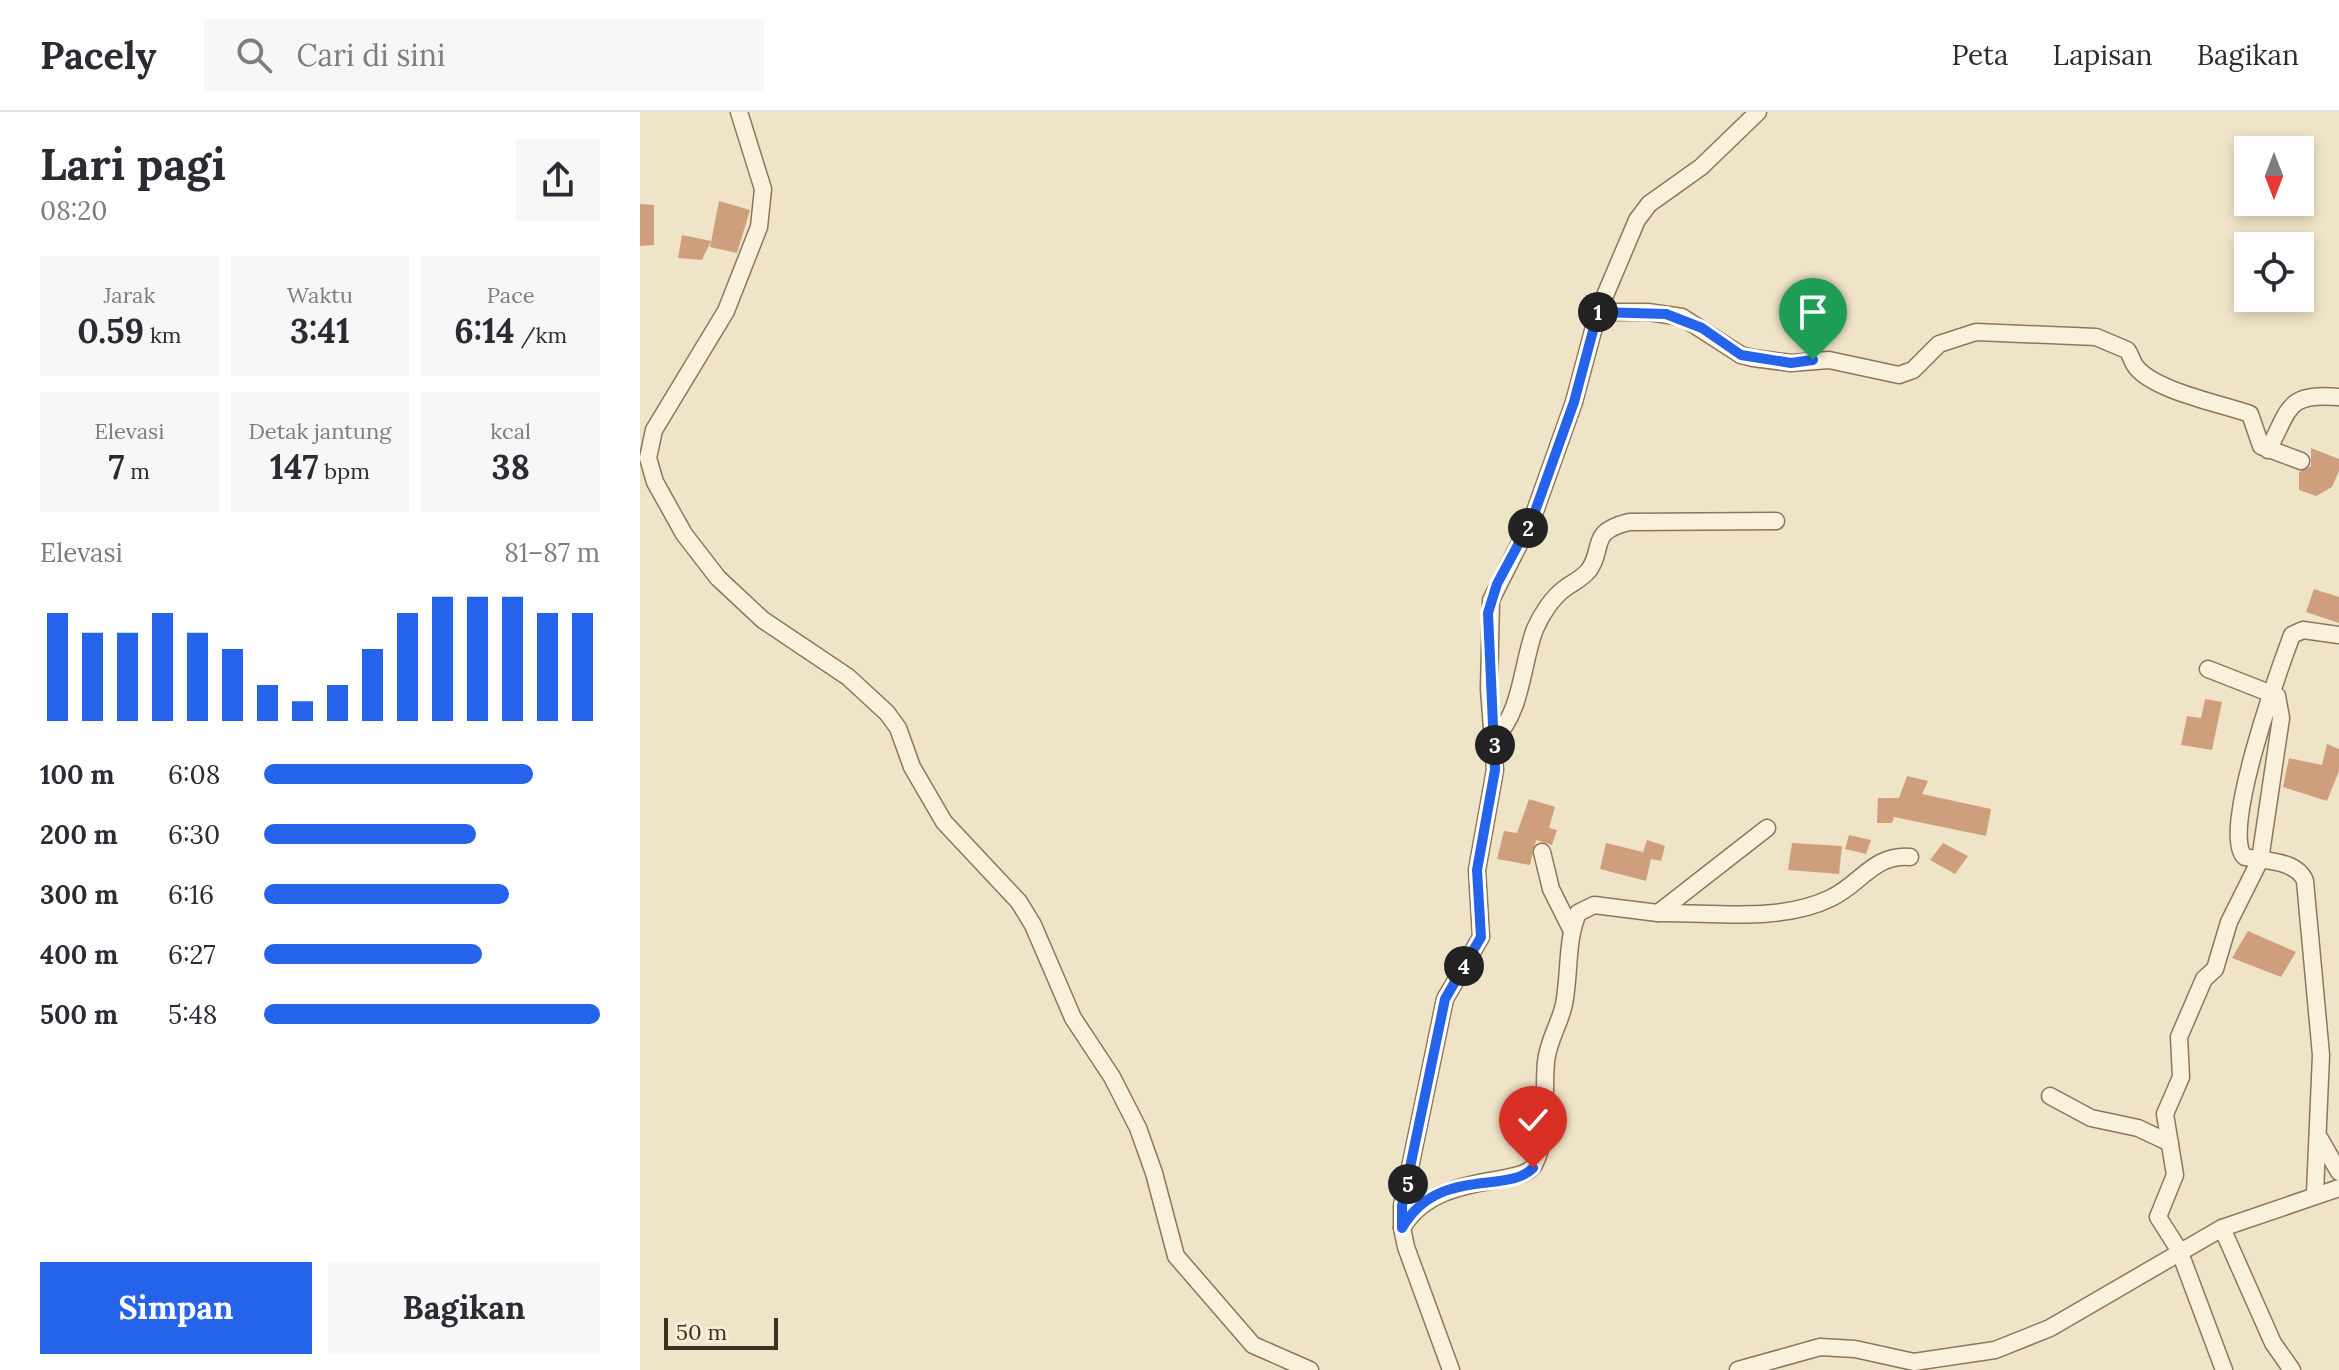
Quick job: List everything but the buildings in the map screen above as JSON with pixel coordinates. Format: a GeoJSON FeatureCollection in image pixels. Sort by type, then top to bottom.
{"type":"FeatureCollection","features":[{"type":"Feature","properties":{"kind":"street"},"geometry":{"type":"LineString","coordinates":[[739,112],[763,189],[759,227],[726,311],[702,355],[661,413],[644,451],[664,500],[718,578],[763,620],[848,677],[887,713],[944,822],[1019,902],[1033,925],[1073,1018],[1112,1077],[1138,1128],[1154,1173],[1176,1256],[1253,1345],[1310,1370]]}},
{"type":"Feature","properties":{"kind":"street"},"geometry":{"type":"LineString","coordinates":[[1451,1370],[1406,1247],[1402,1206],[1445,999],[1481,937],[1477,870],[1495,770],[1489,676],[1491,600],[1533,517],[1574,402],[1598,312],[1637,220],[1649,204],[1701,167],[1758,112]]}},
{"type":"Feature","properties":{"kind":"street"},"geometry":{"type":"LineString","coordinates":[[1598,312],[1648,312],[1682,317],[1741,355],[1753,358],[1791,363],[1829,360],[1899,375],[1913,370],[1919,360],[1939,344],[1959,335],[1976,332],[2100,338],[2127,350],[2134,365],[2146,375],[2209,404],[2250,414],[2259,444],[2301,461]]}},
{"type":"Feature","properties":{"kind":"street"},"geometry":{"type":"LineString","coordinates":[[2268,450],[2294,403],[2301,397],[2339,397]]}},
{"type":"Feature","properties":{"kind":"street"},"geometry":{"type":"LineString","coordinates":[[1494,738],[1507,723],[1535,630],[1544,612],[1562,590],[1588,571],[1596,544],[1608,530],[1629,522],[1776,521]]}},
{"type":"Feature","properties":{"kind":"street"},"geometry":{"type":"LineString","coordinates":[[2315,1193],[2320,1139],[2321,1055],[2305,881],[2298,870],[2245,857],[2238,844],[2252,759],[2270,694],[2295,632],[2339,635]]}},
{"type":"Feature","properties":{"kind":"street"},"geometry":{"type":"LineString","coordinates":[[2208,669],[2277,696],[2281,718],[2266,840],[2260,860],[2229,922],[2215,969],[2204,979],[2179,1037],[2181,1077],[2165,1114],[2175,1175],[2158,1217],[2179,1250],[2224,1370]]}},
{"type":"Feature","properties":{"kind":"street"},"geometry":{"type":"LineString","coordinates":[[1658,913],[1767,828]]}},
{"type":"Feature","properties":{"kind":"street"},"geometry":{"type":"LineString","coordinates":[[1542,852],[1551,889],[1572,931]]}},
{"type":"Feature","properties":{"kind":"street"},"geometry":{"type":"LineString","coordinates":[[1402,1228],[1417,1207],[1446,1191],[1460,1185],[1523,1175],[1533,1168],[1540,1147],[1547,1049],[1565,1001],[1572,931],[1578,913],[1587,907],[1658,913],[1798,909],[1833,898],[1875,863],[1896,856],[1910,857]]}},
{"type":"Feature","properties":{"kind":"street"},"geometry":{"type":"LineString","coordinates":[[2050,1096],[2091,1118],[2127,1124],[2170,1143]]}},
{"type":"Feature","properties":{"kind":"street"},"geometry":{"type":"LineString","coordinates":[[2320,1139],[2339,1172]]}},
{"type":"Feature","properties":{"kind":"street"},"geometry":{"type":"LineString","coordinates":[[1738,1370],[1804,1349],[1830,1346],[1912,1366],[2022,1341],[2085,1309],[2179,1250],[2222,1228],[2315,1193],[2339,1188]]}},
{"type":"Feature","properties":{"kind":"street"},"geometry":{"type":"LineString","coordinates":[[2222,1228],[2279,1353],[2292,1370]]}},
{"type":"Feature","properties":{"kind":"street"},"geometry":{"type":"LineString","coordinates":[[2278,1370],[2279,1353]]}},
{"type":"Feature","properties":{"kind":"route"},"geometry":{"type":"LineString","coordinates":[[1533,1168],[1523,1175],[1460,1185],[1424,1201],[1410,1213],[1402,1228],[1402,1206],[1445,999],[1482,931],[1477,870],[1495,770],[1489,689],[1488,613],[1491,600],[1533,517],[1574,402],[1598,312],[1648,312],[1682,317],[1741,355],[1791,363],[1813,360]]}}]}
